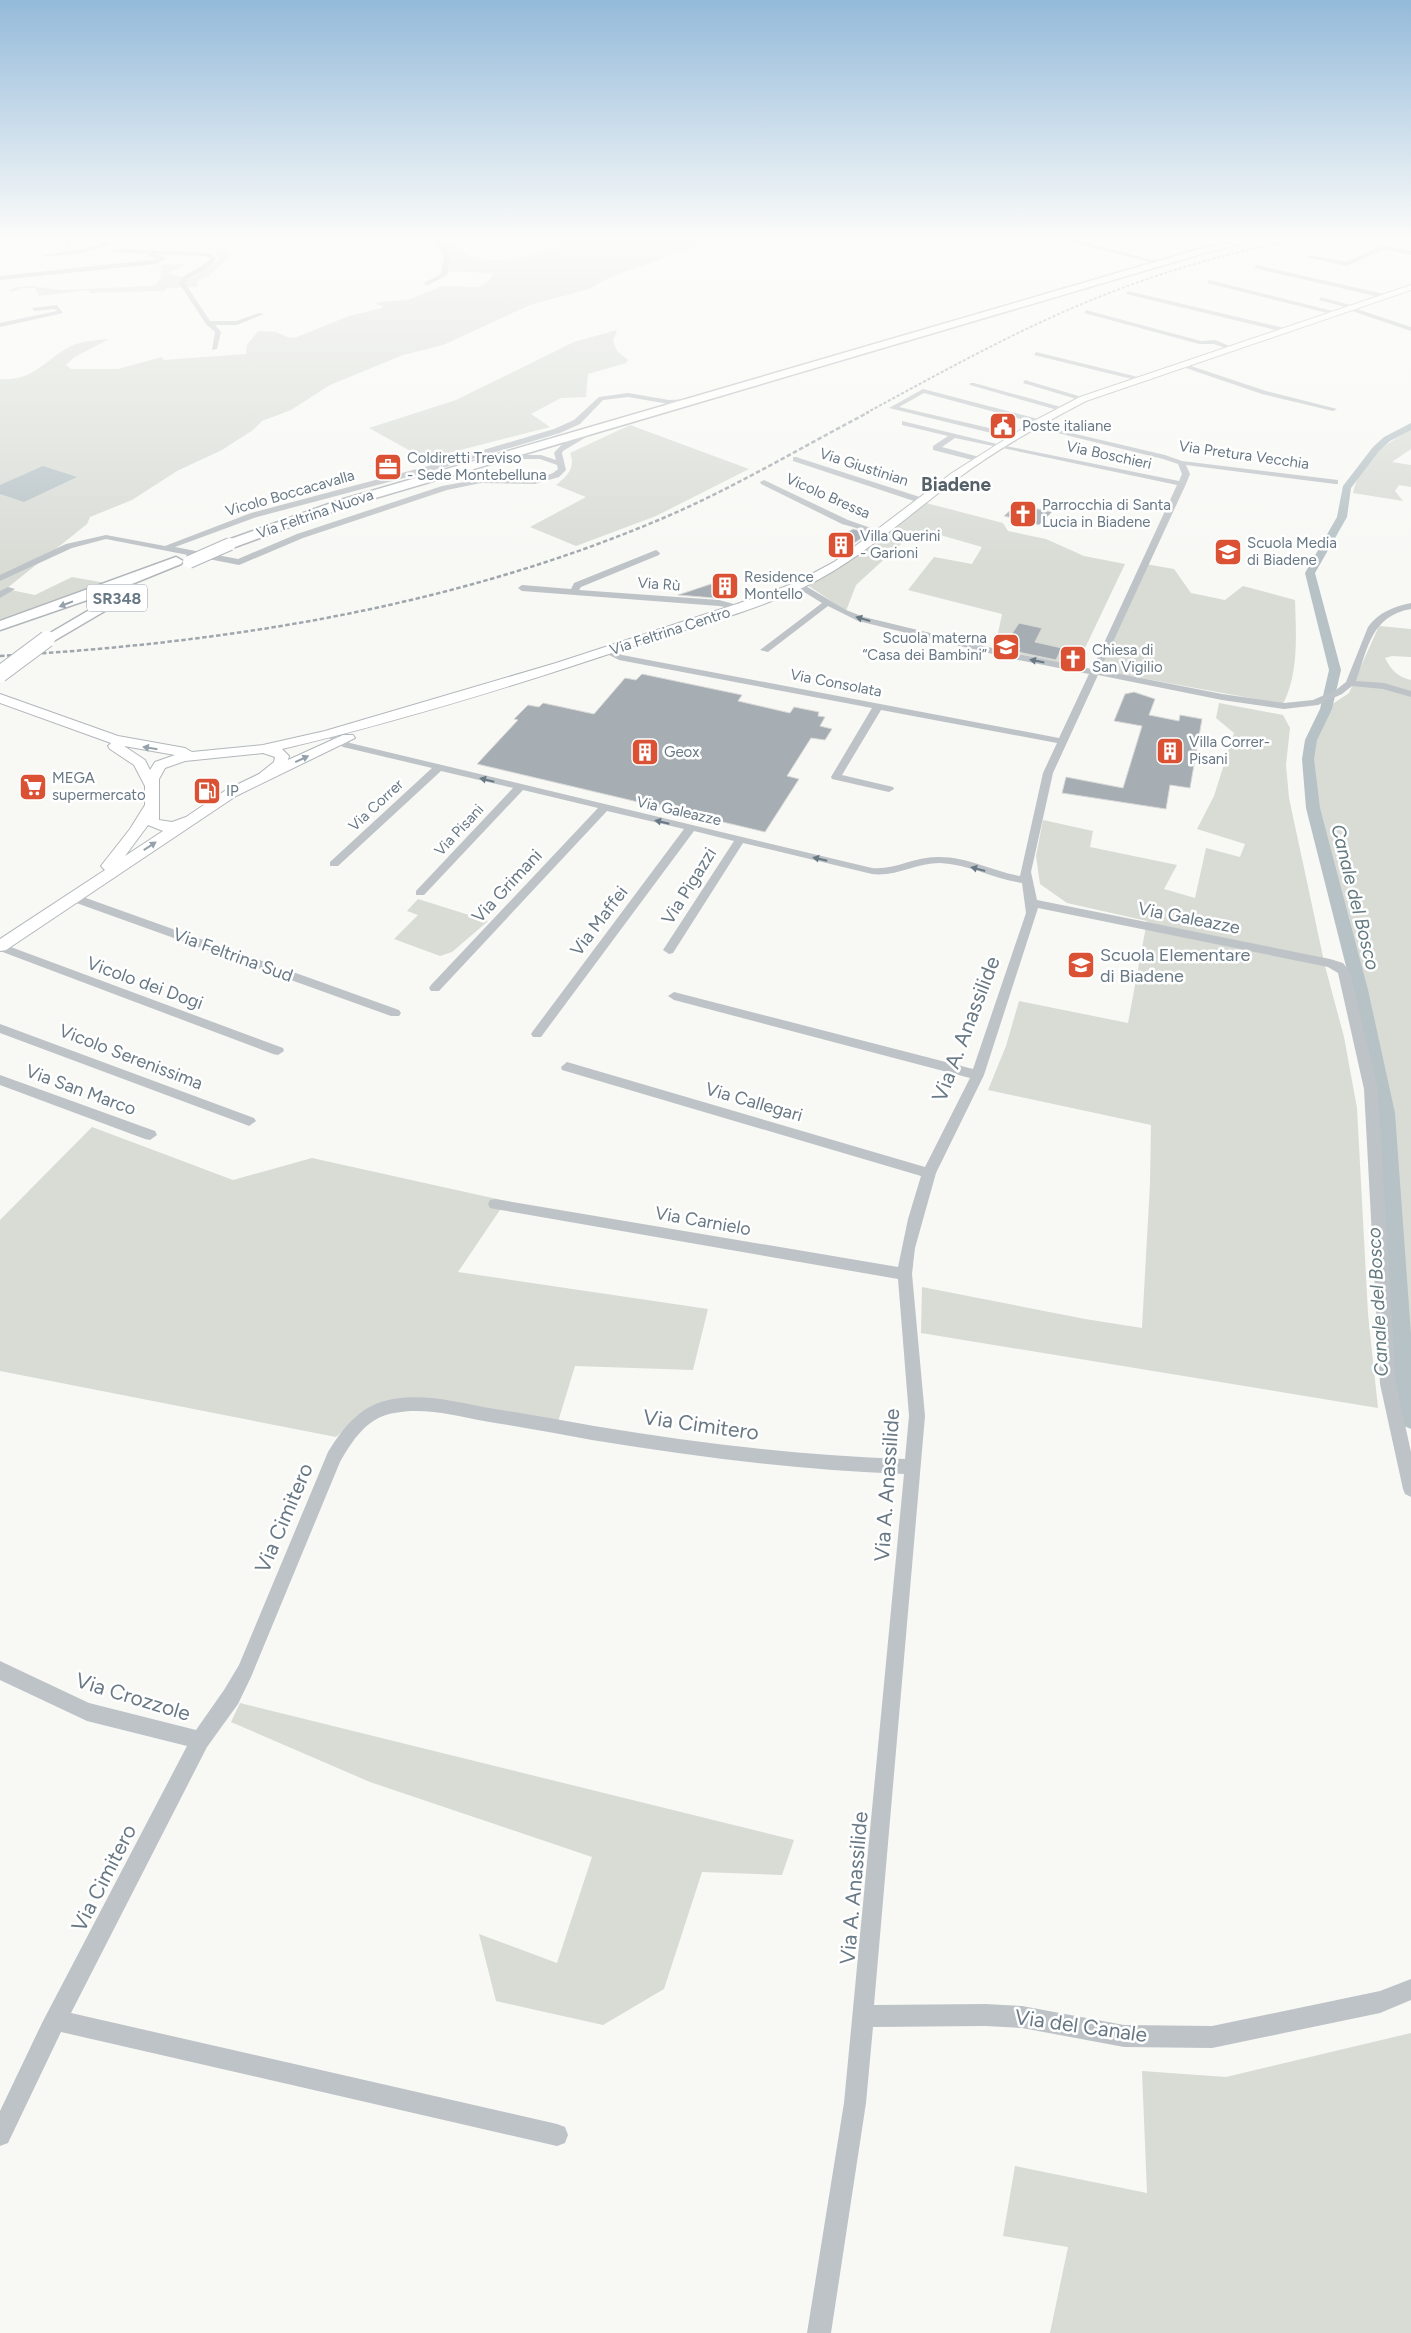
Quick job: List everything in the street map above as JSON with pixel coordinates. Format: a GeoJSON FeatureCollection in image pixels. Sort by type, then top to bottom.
{"type":"FeatureCollection","features":[{"type":"Feature","properties":{"kind":"main road","name":"Via Feltrina Nuova"},"geometry":{"type":"LineString","coordinates":[[0,674],[47,639],[113,599],[183,561],[341,504],[879,347]]}},
{"type":"Feature","properties":{"kind":"main road","name":"Via Feltrina Centro"},"geometry":{"type":"LineString","coordinates":[[334,738],[430,704],[606,651],[741,607],[799,585],[838,564],[980,460],[1036,424],[1083,399],[1234,347]]}},
{"type":"Feature","properties":{"kind":"main road"},"geometry":{"type":"LineString","coordinates":[[0,626],[183,561],[214,544],[295,515],[341,504]]}},
{"type":"Feature","properties":{"kind":"main road"},"geometry":{"type":"LineString","coordinates":[[0,698],[97,735],[152,748],[216,754]]}},
{"type":"Feature","properties":{"kind":"main road"},"geometry":{"type":"LineString","coordinates":[[97,735],[140,763],[151,785]]}},
{"type":"Feature","properties":{"kind":"main road"},"geometry":{"type":"LineString","coordinates":[[186,822],[171,826],[158,825],[151,818],[151,785],[157,769],[164,763],[183,757],[263,749],[334,738]]}},
{"type":"Feature","properties":{"kind":"main road"},"geometry":{"type":"LineString","coordinates":[[0,947],[233,792],[334,738]]}},
{"type":"Feature","properties":{"kind":"main road"},"geometry":{"type":"LineString","coordinates":[[263,749],[280,753],[282,760],[277,768],[265,776]]}},
{"type":"Feature","properties":{"kind":"main road"},"geometry":{"type":"LineString","coordinates":[[76,895],[117,857],[151,806]]}},
{"type":"Feature","properties":{"kind":"street"},"geometry":{"type":"LineString","coordinates":[[1036,354],[1140,379]]}},
{"type":"Feature","properties":{"kind":"street"},"geometry":{"type":"LineString","coordinates":[[1182,365],[1257,391],[1333,409]]}},
{"type":"Feature","properties":{"kind":"street"},"geometry":{"type":"LineString","coordinates":[[1025,382],[1083,399]]}},
{"type":"Feature","properties":{"kind":"street"},"geometry":{"type":"LineString","coordinates":[[972,384],[1064,409]]}},
{"type":"Feature","properties":{"kind":"street"},"geometry":{"type":"LineString","coordinates":[[1016,437],[893,408],[923,391],[1036,424]]}},
{"type":"Feature","properties":{"kind":"street","name":"Vicolo Boccacavalla"},"geometry":{"type":"LineString","coordinates":[[166,548],[254,515],[446,464],[557,431],[577,422],[601,398],[620,395],[669,402],[700,400]]}},
{"type":"Feature","properties":{"kind":"street"},"geometry":{"type":"LineString","coordinates":[[642,417],[651,408],[651,402],[645,398]]}},
{"type":"Feature","properties":{"kind":"street","name":"Via Boschieri"},"geometry":{"type":"LineString","coordinates":[[905,423],[1001,447],[1182,484]]}},
{"type":"Feature","properties":{"kind":"street","name":"Via Pretura Vecchia"},"geometry":{"type":"LineString","coordinates":[[1036,424],[1165,457],[1181,464],[1195,463],[1335,482]]}},
{"type":"Feature","properties":{"kind":"street"},"geometry":{"type":"LineString","coordinates":[[0,578],[58,550],[92,539],[113,538],[239,562],[300,536],[428,493],[471,482],[536,482],[556,475],[562,470],[558,454],[561,448],[574,439],[604,428]]}},
{"type":"Feature","properties":{"kind":"street"},"geometry":{"type":"LineString","coordinates":[[954,435],[936,448],[980,460]]}},
{"type":"Feature","properties":{"kind":"street"},"geometry":{"type":"LineString","coordinates":[[505,456],[532,456],[550,459],[561,464]]}},
{"type":"Feature","properties":{"kind":"street","name":"Via Giustinian"},"geometry":{"type":"LineString","coordinates":[[796,459],[923,501]]}},
{"type":"Feature","properties":{"kind":"street"},"geometry":{"type":"LineString","coordinates":[[1181,464],[1186,474],[1182,484]]}},
{"type":"Feature","properties":{"kind":"street","name":"Vicolo Bressa"},"geometry":{"type":"LineString","coordinates":[[764,482],[846,522],[881,533]]}},
{"type":"Feature","properties":{"kind":"street","name":"Via A. Anassilide"},"geometry":{"type":"LineString","coordinates":[[818,2333],[855,2103],[865,2016],[913,1467],[917,1416],[905,1274],[914,1219],[929,1173],[978,1075],[1032,913],[1032,903],[1025,880],[1027,856],[1048,773],[1124,605],[1182,484]]}},
{"type":"Feature","properties":{"kind":"street","name":"Via Rù"},"geometry":{"type":"LineString","coordinates":[[574,591],[577,585],[656,553]]}},
{"type":"Feature","properties":{"kind":"street"},"geometry":{"type":"LineString","coordinates":[[799,585],[843,612],[861,619],[1013,656],[1246,701],[1300,706],[1325,700],[1350,683],[1372,627],[1378,619],[1393,610],[1411,606]]}},
{"type":"Feature","properties":{"kind":"street","name":"Via Rù"},"geometry":{"type":"LineString","coordinates":[[522,588],[725,603],[741,607]]}},
{"type":"Feature","properties":{"kind":"street"},"geometry":{"type":"LineString","coordinates":[[0,595],[11,589]]}},
{"type":"Feature","properties":{"kind":"street"},"geometry":{"type":"LineString","coordinates":[[764,650],[828,602]]}},
{"type":"Feature","properties":{"kind":"street","name":"Via Consolata"},"geometry":{"type":"LineString","coordinates":[[606,651],[620,657],[1061,741]]}},
{"type":"Feature","properties":{"kind":"street"},"geometry":{"type":"LineString","coordinates":[[1350,683],[1384,686],[1411,694]]}},
{"type":"Feature","properties":{"kind":"street"},"geometry":{"type":"LineString","coordinates":[[878,706],[836,777],[889,789]]}},
{"type":"Feature","properties":{"kind":"street","name":"Via Galeazze"},"geometry":{"type":"LineString","coordinates":[[334,738],[438,768],[519,788],[877,872],[899,871],[923,862],[938,860],[1025,880]]}},
{"type":"Feature","properties":{"kind":"street","name":"Via Correr"},"geometry":{"type":"LineString","coordinates":[[334,864],[438,768]]}},
{"type":"Feature","properties":{"kind":"street","name":"Via Pisani"},"geometry":{"type":"LineString","coordinates":[[420,893],[519,788]]}},
{"type":"Feature","properties":{"kind":"street","name":"Via Grimani"},"geometry":{"type":"LineString","coordinates":[[435,988],[604,808]]}},
{"type":"Feature","properties":{"kind":"street","name":"Via Maffei"},"geometry":{"type":"LineString","coordinates":[[536,1034],[690,829]]}},
{"type":"Feature","properties":{"kind":"street","name":"Via Pigazzi"},"geometry":{"type":"LineString","coordinates":[[669,950],[739,840]]}},
{"type":"Feature","properties":{"kind":"street","name":"Via Feltrina Sud"},"geometry":{"type":"LineString","coordinates":[[76,895],[395,1013]]}},
{"type":"Feature","properties":{"kind":"street","name":"Via Galeazze"},"geometry":{"type":"LineString","coordinates":[[1032,903],[1339,966],[1345,975],[1371,1089],[1388,1384],[1411,1489]]}},
{"type":"Feature","properties":{"kind":"street","name":"Vicolo dei Dogi"},"geometry":{"type":"LineString","coordinates":[[0,947],[278,1051]]}},
{"type":"Feature","properties":{"kind":"street"},"geometry":{"type":"LineString","coordinates":[[674,996],[978,1075]]}},
{"type":"Feature","properties":{"kind":"street","name":"Vicolo Serenissima"},"geometry":{"type":"LineString","coordinates":[[0,1028],[249,1121]]}},
{"type":"Feature","properties":{"kind":"street","name":"Via Callegari"},"geometry":{"type":"LineString","coordinates":[[567,1067],[929,1173]]}},
{"type":"Feature","properties":{"kind":"street","name":"Via San Marco"},"geometry":{"type":"LineString","coordinates":[[0,1080],[150,1135]]}},
{"type":"Feature","properties":{"kind":"street","name":"Via Carnielo"},"geometry":{"type":"LineString","coordinates":[[495,1204],[905,1274]]}},
{"type":"Feature","properties":{"kind":"street","name":"Via Cimitero"},"geometry":{"type":"LineString","coordinates":[[0,2135],[56,2020],[200,1740],[231,1696],[245,1671],[333,1460],[355,1426],[369,1415],[388,1406],[408,1403],[440,1406],[711,1451],[863,1466],[913,1467]]}},
{"type":"Feature","properties":{"kind":"street","name":"Via Crozzole"},"geometry":{"type":"LineString","coordinates":[[0,1670],[87,1712],[200,1740]]}},
{"type":"Feature","properties":{"kind":"street","name":"Via del Canale"},"geometry":{"type":"LineString","coordinates":[[865,2016],[985,2015],[1022,2017],[1124,2036],[1212,2037],[1380,2002],[1411,1988]]}},
{"type":"Feature","properties":{"kind":"street"},"geometry":{"type":"LineString","coordinates":[[56,2020],[557,2135]]}},
{"type":"Feature","properties":{"kind":"shaded area"},"geometry":{"type":"Polygon","coordinates":[[[69,347],[94,347],[73,358],[66,365],[71,369],[118,369],[162,357],[164,360],[246,354],[247,347],[436,347],[403,355],[330,385],[291,410],[262,421],[253,430],[222,450],[177,471],[132,500],[90,517],[87,524],[6,589],[35,595],[72,577],[111,584],[0,625],[0,379],[12,379],[31,373],[69,347]]]}},
{"type":"Feature","properties":{"kind":"shaded area"},"geometry":{"type":"Polygon","coordinates":[[[564,347],[615,347],[617,351],[628,360],[626,363],[588,374],[586,397],[561,398],[531,414],[550,427],[425,459],[369,428],[456,400],[564,347]]]}},
{"type":"Feature","properties":{"kind":"shaded area"},"geometry":{"type":"Polygon","coordinates":[[[630,425],[749,469],[656,516],[576,546],[530,527],[586,497],[556,485],[567,475],[571,467],[572,458],[570,453],[630,425]]]}},
{"type":"Feature","properties":{"kind":"shaded area"},"geometry":{"type":"Polygon","coordinates":[[[1411,429],[1411,449],[1392,462],[1411,465],[1411,487],[1399,485],[1395,491],[1403,501],[1353,493],[1362,471],[1375,454],[1411,429]]]}},
{"type":"Feature","properties":{"kind":"shaded area"},"geometry":{"type":"Polygon","coordinates":[[[43,466],[77,477],[24,502],[0,494],[0,485],[43,466]]]}},
{"type":"Feature","properties":{"kind":"shaded area"},"geometry":{"type":"Polygon","coordinates":[[[926,503],[1003,523],[1008,531],[1046,539],[1084,556],[1125,564],[1076,667],[995,648],[1002,614],[908,590],[934,557],[972,564],[982,547],[940,535],[919,543],[902,543],[856,585],[846,611],[806,584],[926,503]]]}},
{"type":"Feature","properties":{"kind":"shaded area"},"geometry":{"type":"Polygon","coordinates":[[[1145,564],[1174,569],[1191,593],[1225,600],[1243,586],[1295,600],[1296,640],[1294,666],[1292,679],[1283,704],[1097,670],[1145,564]]]}},
{"type":"Feature","properties":{"kind":"shaded area"},"geometry":{"type":"Polygon","coordinates":[[[1379,626],[1411,629],[1411,657],[1392,656],[1385,658],[1395,672],[1411,680],[1411,1426],[1398,1320],[1383,1112],[1368,1039],[1348,968],[1309,800],[1305,768],[1310,738],[1320,731],[1331,705],[1349,693],[1379,626]]]}},
{"type":"Feature","properties":{"kind":"shaded area"},"geometry":{"type":"Polygon","coordinates":[[[1219,703],[1283,715],[1290,728],[1286,765],[1289,798],[1325,966],[1344,1037],[1357,1108],[1368,1314],[1378,1408],[921,1333],[922,1287],[1085,1319],[1142,1328],[1150,1184],[1151,1125],[988,1090],[1006,1046],[1019,1001],[1128,1023],[1147,921],[1067,903],[1040,884],[1036,856],[1043,820],[1093,831],[1090,847],[1177,865],[1164,889],[1195,898],[1206,848],[1240,857],[1245,844],[1197,829],[1214,796],[1234,733],[1216,718],[1219,703]]]}},
{"type":"Feature","properties":{"kind":"shaded area"},"geometry":{"type":"Polygon","coordinates":[[[418,899],[488,921],[452,952],[440,956],[394,939],[418,915],[407,911],[418,899]]]}},
{"type":"Feature","properties":{"kind":"shaded area"},"geometry":{"type":"Polygon","coordinates":[[[92,1127],[233,1180],[312,1158],[506,1201],[458,1272],[708,1309],[693,1370],[575,1366],[557,1425],[402,1407],[354,1421],[336,1437],[0,1371],[0,1220],[92,1127]]]}},
{"type":"Feature","properties":{"kind":"shaded area"},"geometry":{"type":"Polygon","coordinates":[[[240,1703],[794,1840],[782,1875],[702,1872],[664,1989],[603,2025],[496,2001],[479,1934],[557,1963],[592,1857],[370,1782],[231,1722],[240,1703]]]}},
{"type":"Feature","properties":{"kind":"shaded area"},"geometry":{"type":"Polygon","coordinates":[[[1411,2033],[1411,2333],[1050,2333],[1068,2247],[1003,2236],[1015,2166],[1147,2193],[1142,2071],[1226,2077],[1411,2033]]]}},
{"type":"Feature","properties":{"kind":"building","name":"Parrocchia di Santa Lucia in Biadene"},"geometry":{"type":"Polygon","coordinates":[[[1017,504],[1052,512],[1039,525],[1004,516],[1017,504]]]}},
{"type":"Feature","properties":{"kind":"building"},"geometry":{"type":"Polygon","coordinates":[[[853,529],[869,533],[847,548],[831,542],[853,529]]]}},
{"type":"Feature","properties":{"kind":"building"},"geometry":{"type":"Polygon","coordinates":[[[732,577],[715,598],[678,595],[732,577]]]}},
{"type":"Feature","properties":{"kind":"building"},"geometry":{"type":"Polygon","coordinates":[[[1019,623],[1042,628],[1035,642],[1062,648],[1056,660],[1018,652],[1020,648],[1005,644],[1019,623]]]}},
{"type":"Feature","properties":{"kind":"building","name":"Geox"},"geometry":{"type":"Polygon","coordinates":[[[642,674],[742,695],[738,701],[790,713],[794,707],[819,712],[818,716],[825,717],[820,726],[832,729],[825,740],[811,738],[787,776],[799,779],[765,832],[477,764],[518,720],[514,719],[528,705],[539,707],[543,703],[594,714],[625,678],[636,680],[642,674]]]}},
{"type":"Feature","properties":{"kind":"building","name":"Villa Correr- Pisani"},"geometry":{"type":"Polygon","coordinates":[[[1134,692],[1155,699],[1149,715],[1179,721],[1180,715],[1202,719],[1190,788],[1170,785],[1166,809],[1062,793],[1066,777],[1123,788],[1142,726],[1114,721],[1125,694],[1134,692]]]}},
{"type":"Feature","properties":{"kind":"waterway","name":"Canale del Bosco"},"geometry":{"type":"LineString","coordinates":[[1411,426],[1387,439],[1376,449],[1346,488],[1342,517],[1310,573],[1335,670],[1326,709],[1311,740],[1308,759],[1313,808],[1360,990],[1387,1113],[1399,1284],[1404,1391],[1411,1420]]}},
{"type":"Feature","properties":{"kind":"railway"},"geometry":{"type":"LineString","coordinates":[[866,413],[990,347]]}},
{"type":"Feature","properties":{"kind":"railway"},"geometry":{"type":"LineString","coordinates":[[0,656],[169,642],[253,630],[336,616],[419,598],[501,576],[581,550],[661,519],[740,481],[869,412]]}},
{"type":"Feature","properties":{"kind":"place","name":"Poste italiane"},"geometry":{"type":"Point","coordinates":[1003,426]}},
{"type":"Feature","properties":{"kind":"place","name":"Coldiretti Treviso - Sede Montebelluna"},"geometry":{"type":"Point","coordinates":[388,467]}},
{"type":"Feature","properties":{"kind":"place","name":"Parrocchia di Santa Lucia in Biadene"},"geometry":{"type":"Point","coordinates":[1023,514]}},
{"type":"Feature","properties":{"kind":"place","name":"Villa Querini - Garioni"},"geometry":{"type":"Point","coordinates":[841,545]}},
{"type":"Feature","properties":{"kind":"place","name":"Scuola Media di Biadene"},"geometry":{"type":"Point","coordinates":[1228,552]}},
{"type":"Feature","properties":{"kind":"place","name":"Residence Montello"},"geometry":{"type":"Point","coordinates":[725,586]}},
{"type":"Feature","properties":{"kind":"place","name":"Scuola materna “Casa dei Bambini”"},"geometry":{"type":"Point","coordinates":[1006,647]}},
{"type":"Feature","properties":{"kind":"place","name":"Chiesa di San Vigilio"},"geometry":{"type":"Point","coordinates":[1073,659]}},
{"type":"Feature","properties":{"kind":"place","name":"Villa Correr- Pisani"},"geometry":{"type":"Point","coordinates":[1170,751]}},
{"type":"Feature","properties":{"kind":"place","name":"Geox"},"geometry":{"type":"Point","coordinates":[645,752]}},
{"type":"Feature","properties":{"kind":"place","name":"MEGA supermercato"},"geometry":{"type":"Point","coordinates":[33,787]}},
{"type":"Feature","properties":{"kind":"place","name":"IP"},"geometry":{"type":"Point","coordinates":[207,791]}},
{"type":"Feature","properties":{"kind":"place","name":"Scuola Elementare di Biadene"},"geometry":{"type":"Point","coordinates":[1081,965]}},
{"type":"Feature","properties":{"kind":"district","name":"Biadene"},"geometry":{"type":"Point","coordinates":[956,484]}}]}
